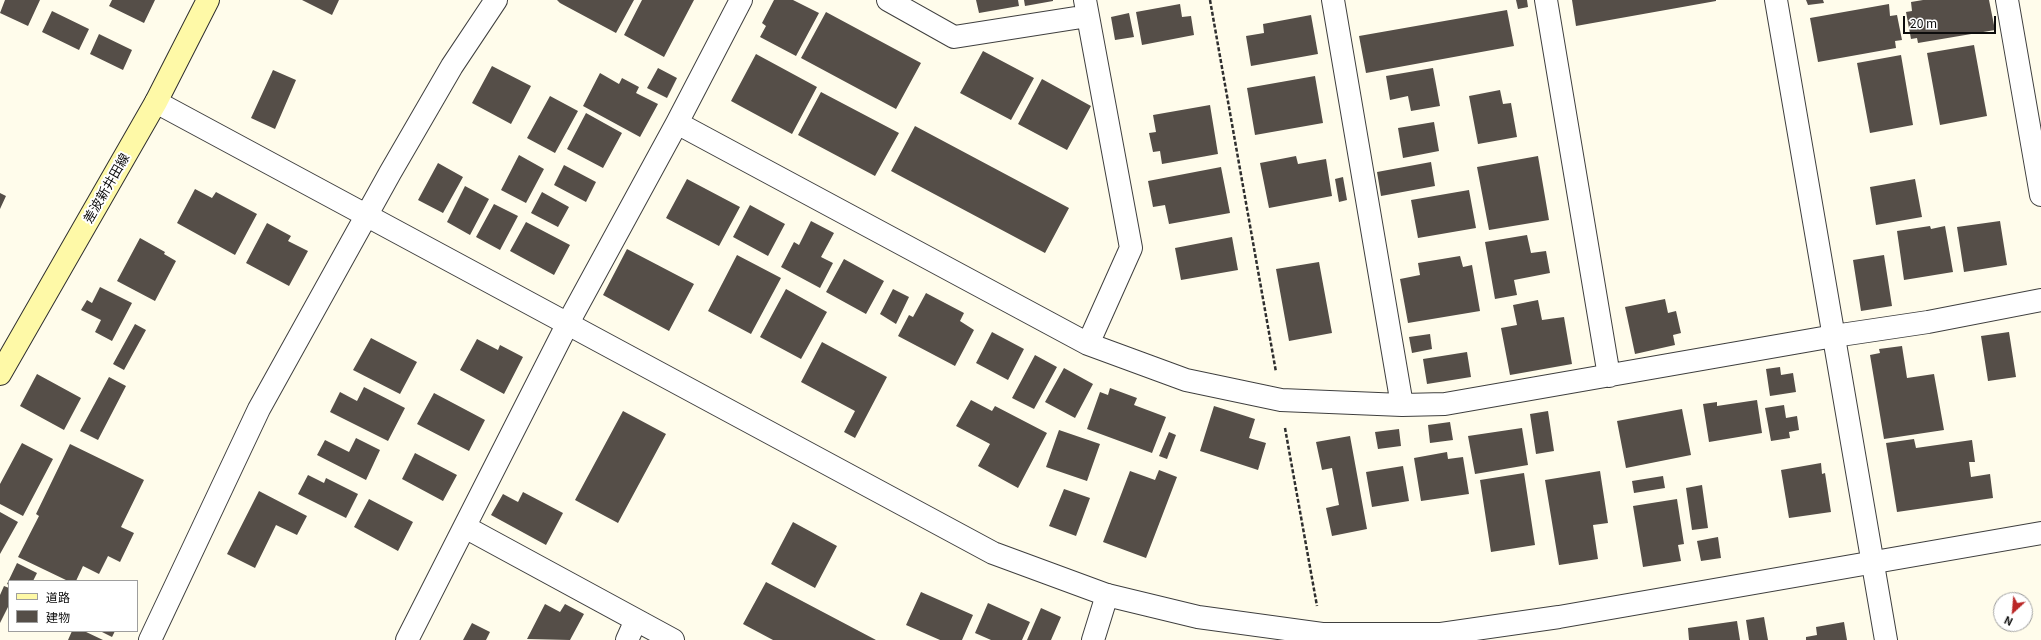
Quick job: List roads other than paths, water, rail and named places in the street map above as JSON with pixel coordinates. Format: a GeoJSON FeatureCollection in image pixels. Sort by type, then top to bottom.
{"type":"FeatureCollection","features":[{"type":"Feature","properties":{"kind":"main road","name":"差波新井田線"},"geometry":{"type":"LineString","coordinates":[[0,374],[156,102],[208,0]]}},
{"type":"Feature","properties":{"kind":"street"},"geometry":{"type":"LineString","coordinates":[[150,640],[259,409],[366,216],[452,66],[496,0]]}},
{"type":"Feature","properties":{"kind":"street"},"geometry":{"type":"LineString","coordinates":[[407,640],[466,527],[568,323],[677,123],[741,0]]}},
{"type":"Feature","properties":{"kind":"street"},"geometry":{"type":"LineString","coordinates":[[888,0],[954,37],[1086,8],[1131,248],[1088,344]]}},
{"type":"Feature","properties":{"kind":"street"},"geometry":{"type":"LineString","coordinates":[[1332,0],[1402,405]]}},
{"type":"Feature","properties":{"kind":"street"},"geometry":{"type":"LineString","coordinates":[[1546,0],[1609,376]]}},
{"type":"Feature","properties":{"kind":"street"},"geometry":{"type":"LineString","coordinates":[[1776,0],[1886,640]]}},
{"type":"Feature","properties":{"kind":"street"},"geometry":{"type":"LineString","coordinates":[[2007,0],[2041,195]]}},
{"type":"Feature","properties":{"kind":"street"},"geometry":{"type":"LineString","coordinates":[[156,102],[993,553],[1107,594],[1198,617],[1322,634],[1441,637],[2041,533]]}},
{"type":"Feature","properties":{"kind":"street"},"geometry":{"type":"LineString","coordinates":[[677,123],[1088,344],[1186,380],[1281,400],[1402,405],[1445,404],[1834,336],[1928,322],[2041,300]]}},
{"type":"Feature","properties":{"kind":"street"},"geometry":{"type":"LineString","coordinates":[[466,527],[673,640]]}},
{"type":"Feature","properties":{"kind":"street"},"geometry":{"type":"LineString","coordinates":[[1093,640],[1107,594]]}},
{"type":"Feature","properties":{"kind":"street"},"geometry":{"type":"LineString","coordinates":[[626,640],[636,620]]}}]}
